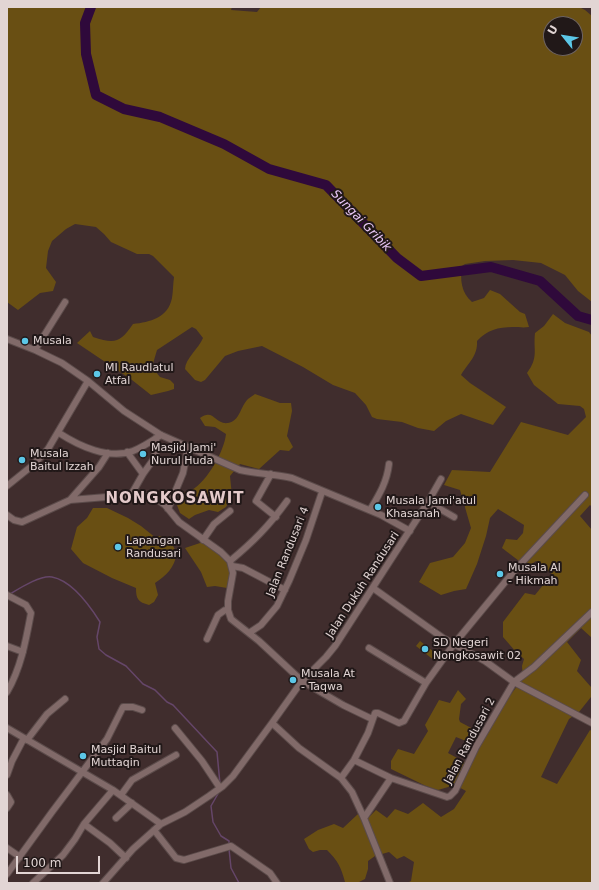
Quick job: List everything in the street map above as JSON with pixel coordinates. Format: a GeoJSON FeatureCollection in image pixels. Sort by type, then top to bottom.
{"type":"FeatureCollection","features":[{"type":"Feature","properties":{"kind":"street"},"geometry":{"type":"LineString","coordinates":[[35,350],[65,302]]}},
{"type":"Feature","properties":{"kind":"street","name":"Jalan Dukuh Randusari"},"geometry":{"type":"LineString","coordinates":[[7,339],[62,363],[88,381],[158,437],[188,447],[240,470],[292,478],[322,492],[370,510],[410,531],[332,650],[302,680],[233,776],[220,788],[185,812],[161,824],[103,883]]}},
{"type":"Feature","properties":{"kind":"street"},"geometry":{"type":"LineString","coordinates":[[7,486],[41,458],[59,433],[88,381]]}},
{"type":"Feature","properties":{"kind":"street"},"geometry":{"type":"LineString","coordinates":[[59,433],[80,445],[108,452],[128,452],[158,437]]}},
{"type":"Feature","properties":{"kind":"street"},"geometry":{"type":"LineString","coordinates":[[132,495],[143,474],[150,466],[156,452],[158,437]]}},
{"type":"Feature","properties":{"kind":"street"},"geometry":{"type":"LineString","coordinates":[[168,509],[183,473],[188,447]]}},
{"type":"Feature","properties":{"kind":"street"},"geometry":{"type":"LineString","coordinates":[[70,500],[100,467],[108,452]]}},
{"type":"Feature","properties":{"kind":"street"},"geometry":{"type":"LineString","coordinates":[[128,452],[143,474]]}},
{"type":"Feature","properties":{"kind":"street"},"geometry":{"type":"LineString","coordinates":[[370,510],[384,485],[389,464]]}},
{"type":"Feature","properties":{"kind":"street"},"geometry":{"type":"LineString","coordinates":[[271,474],[256,501],[276,517]]}},
{"type":"Feature","properties":{"kind":"street"},"geometry":{"type":"LineString","coordinates":[[410,531],[441,479]]}},
{"type":"Feature","properties":{"kind":"street","name":"Jalan Randusari 4"},"geometry":{"type":"LineString","coordinates":[[249,633],[261,625],[277,606],[306,540],[322,492]]}},
{"type":"Feature","properties":{"kind":"street"},"geometry":{"type":"LineString","coordinates":[[7,515],[14,520],[22,522],[70,500],[132,495],[153,498],[162,503],[179,522],[221,552],[231,564],[233,573],[228,601],[228,610],[231,619],[302,680],[344,705],[372,719]]}},
{"type":"Feature","properties":{"kind":"street"},"geometry":{"type":"LineString","coordinates":[[341,778],[354,760],[368,733],[375,713],[402,722],[426,683],[454,644],[516,570],[585,495]]}},
{"type":"Feature","properties":{"kind":"street"},"geometry":{"type":"LineString","coordinates":[[231,564],[276,517],[287,501]]}},
{"type":"Feature","properties":{"kind":"street"},"geometry":{"type":"LineString","coordinates":[[428,502],[454,517]]}},
{"type":"Feature","properties":{"kind":"street"},"geometry":{"type":"LineString","coordinates":[[203,540],[214,524],[230,511]]}},
{"type":"Feature","properties":{"kind":"street"},"geometry":{"type":"LineString","coordinates":[[231,564],[244,568],[285,590]]}},
{"type":"Feature","properties":{"kind":"street"},"geometry":{"type":"LineString","coordinates":[[373,588],[443,638],[485,661],[514,682],[592,723]]}},
{"type":"Feature","properties":{"kind":"street"},"geometry":{"type":"LineString","coordinates":[[7,595],[26,605],[30,609],[31,613],[23,652],[15,678],[7,692]]}},
{"type":"Feature","properties":{"kind":"street"},"geometry":{"type":"LineString","coordinates":[[207,639],[218,615],[225,610],[228,610]]}},
{"type":"Feature","properties":{"kind":"street"},"geometry":{"type":"LineString","coordinates":[[514,682],[534,667],[592,612]]}},
{"type":"Feature","properties":{"kind":"street"},"geometry":{"type":"LineString","coordinates":[[7,646],[23,652]]}},
{"type":"Feature","properties":{"kind":"street"},"geometry":{"type":"LineString","coordinates":[[369,648],[426,683]]}},
{"type":"Feature","properties":{"kind":"street","name":"Jalan Randusari 2"},"geometry":{"type":"LineString","coordinates":[[354,760],[391,778],[447,797],[450,796],[455,791],[488,724],[514,682]]}},
{"type":"Feature","properties":{"kind":"street"},"geometry":{"type":"LineString","coordinates":[[7,775],[26,739],[46,714],[65,699]]}},
{"type":"Feature","properties":{"kind":"street"},"geometry":{"type":"LineString","coordinates":[[7,874],[107,739],[123,707],[133,707],[142,710]]}},
{"type":"Feature","properties":{"kind":"street"},"geometry":{"type":"LineString","coordinates":[[272,723],[299,748],[341,778],[352,792],[390,883]]}},
{"type":"Feature","properties":{"kind":"street"},"geometry":{"type":"LineString","coordinates":[[7,728],[113,790],[161,824]]}},
{"type":"Feature","properties":{"kind":"street"},"geometry":{"type":"LineString","coordinates":[[174,728],[202,761],[220,788]]}},
{"type":"Feature","properties":{"kind":"street"},"geometry":{"type":"LineString","coordinates":[[121,795],[132,780],[176,755]]}},
{"type":"Feature","properties":{"kind":"street"},"geometry":{"type":"LineString","coordinates":[[364,818],[391,778]]}},
{"type":"Feature","properties":{"kind":"street"},"geometry":{"type":"LineString","coordinates":[[33,883],[63,855],[84,824],[113,790]]}},
{"type":"Feature","properties":{"kind":"street"},"geometry":{"type":"LineString","coordinates":[[7,795],[11,802],[7,808]]}},
{"type":"Feature","properties":{"kind":"street"},"geometry":{"type":"LineString","coordinates":[[116,818],[132,803]]}},
{"type":"Feature","properties":{"kind":"street"},"geometry":{"type":"LineString","coordinates":[[84,824],[110,843],[126,858]]}},
{"type":"Feature","properties":{"kind":"street"},"geometry":{"type":"LineString","coordinates":[[154,830],[176,858],[180,860],[229,846],[270,874],[277,883]]}},
{"type":"Feature","properties":{"kind":"street"},"geometry":{"type":"LineString","coordinates":[[7,848],[20,857]]}},
{"type":"Feature","properties":{"kind":"shaded area"},"geometry":{"type":"Polygon","coordinates":[[[7,7],[232,7],[231,10],[257,12],[261,7],[579,7],[592,16],[592,302],[578,291],[565,275],[541,263],[513,260],[485,261],[465,264],[462,266],[461,276],[463,290],[472,302],[484,298],[490,290],[500,294],[520,312],[525,314],[529,327],[502,328],[485,334],[477,341],[476,351],[461,375],[470,383],[506,407],[493,425],[461,414],[446,421],[434,431],[418,428],[402,422],[377,419],[372,417],[366,405],[355,393],[333,385],[303,367],[262,346],[238,351],[225,356],[205,380],[201,382],[195,380],[185,369],[187,361],[203,338],[196,329],[192,327],[157,350],[152,367],[160,377],[170,380],[174,384],[174,389],[151,395],[132,380],[77,343],[90,331],[93,337],[107,341],[116,340],[124,335],[133,324],[146,322],[157,318],[167,310],[170,305],[174,277],[153,256],[149,254],[137,254],[111,242],[96,227],[75,224],[66,229],[52,241],[48,251],[46,268],[56,282],[53,291],[40,293],[18,310],[7,302],[7,7]]]}},
{"type":"Feature","properties":{"kind":"shaded area"},"geometry":{"type":"Polygon","coordinates":[[[553,314],[565,323],[589,332],[592,336],[592,507],[590,505],[580,516],[592,530],[592,638],[581,628],[567,642],[581,660],[577,671],[591,687],[591,697],[579,712],[569,719],[541,777],[557,784],[590,730],[592,731],[592,883],[407,883],[411,881],[414,862],[404,856],[397,859],[389,852],[375,856],[368,861],[368,869],[365,879],[357,883],[345,882],[339,864],[331,854],[327,850],[313,852],[309,849],[304,839],[318,830],[334,824],[343,828],[358,814],[361,817],[369,817],[376,810],[387,818],[395,809],[408,814],[423,803],[441,817],[454,809],[466,791],[455,785],[438,790],[426,786],[391,769],[391,761],[398,749],[414,754],[428,731],[425,725],[439,700],[450,703],[458,690],[466,699],[461,704],[460,722],[477,731],[471,743],[456,737],[448,753],[470,765],[501,708],[523,678],[522,666],[524,659],[503,637],[503,622],[525,593],[535,595],[552,574],[536,561],[527,567],[502,548],[506,539],[517,540],[523,533],[524,525],[498,509],[490,518],[477,564],[466,589],[441,595],[419,582],[430,563],[453,557],[465,543],[471,528],[460,490],[444,485],[452,470],[490,472],[521,422],[568,435],[586,417],[584,409],[580,406],[558,404],[534,385],[527,373],[533,362],[535,353],[535,333],[544,326],[553,314]]]}},
{"type":"Feature","properties":{"kind":"shaded area"},"geometry":{"type":"Polygon","coordinates":[[[255,394],[280,403],[291,403],[292,411],[287,436],[293,447],[289,451],[280,450],[259,469],[240,464],[230,476],[232,496],[226,507],[218,512],[209,510],[189,519],[180,513],[177,505],[183,493],[198,486],[209,473],[222,449],[226,434],[215,427],[205,426],[200,418],[208,415],[220,422],[232,422],[237,417],[245,402],[255,394]]]}},
{"type":"Feature","properties":{"kind":"shaded area","name":"Lapangan Randusari"},"geometry":{"type":"Polygon","coordinates":[[[93,508],[107,508],[128,518],[156,538],[158,536],[177,536],[173,546],[177,553],[176,558],[169,571],[155,583],[158,595],[154,602],[149,605],[142,603],[138,600],[136,595],[136,588],[83,563],[71,549],[77,527],[87,518],[93,508]]]}},
{"type":"Feature","properties":{"kind":"shaded area"},"geometry":{"type":"Polygon","coordinates":[[[203,542],[219,554],[230,565],[231,571],[227,588],[215,586],[207,587],[201,572],[185,548],[203,542]]]}},
{"type":"Feature","properties":{"kind":"shaded area"},"geometry":{"type":"Polygon","coordinates":[[[420,641],[439,656],[435,661],[416,646],[420,641]]]}},
{"type":"Feature","properties":{"kind":"waterway","name":"Sungai Gribik"},"geometry":{"type":"LineString","coordinates":[[91,7],[85,23],[86,54],[96,95],[124,109],[160,117],[224,144],[269,169],[326,185],[397,258],[421,276],[491,267],[540,281],[578,316],[592,320]]}},
{"type":"Feature","properties":{"kind":"waterway"},"geometry":{"type":"LineString","coordinates":[[7,591],[10,594],[30,582],[47,577],[60,579],[74,589],[86,602],[100,622],[97,637],[99,649],[106,655],[126,666],[143,684],[155,690],[167,702],[173,705],[217,752],[220,784]]}},
{"type":"Feature","properties":{"kind":"waterway"},"geometry":{"type":"LineString","coordinates":[[219,792],[211,806],[213,822],[221,836],[229,841],[229,845]]}},
{"type":"Feature","properties":{"kind":"waterway"},"geometry":{"type":"LineString","coordinates":[[229,849],[231,868],[239,883]]}},
{"type":"Feature","properties":{"kind":"place","name":"Musala"},"geometry":{"type":"Point","coordinates":[25,341]}},
{"type":"Feature","properties":{"kind":"place","name":"MI Raudlatul Atfal"},"geometry":{"type":"Point","coordinates":[97,374]}},
{"type":"Feature","properties":{"kind":"place","name":"Masjid Jami' Nurul Huda"},"geometry":{"type":"Point","coordinates":[143,454]}},
{"type":"Feature","properties":{"kind":"place","name":"Musala Baitul Izzah"},"geometry":{"type":"Point","coordinates":[22,460]}},
{"type":"Feature","properties":{"kind":"place","name":"Musala Jami'atul Khasanah"},"geometry":{"type":"Point","coordinates":[378,507]}},
{"type":"Feature","properties":{"kind":"place","name":"Lapangan Randusari"},"geometry":{"type":"Point","coordinates":[118,547]}},
{"type":"Feature","properties":{"kind":"place","name":"Musala Al - Hikmah"},"geometry":{"type":"Point","coordinates":[500,574]}},
{"type":"Feature","properties":{"kind":"place","name":"SD Negeri Nongkosawit 02"},"geometry":{"type":"Point","coordinates":[425,649]}},
{"type":"Feature","properties":{"kind":"place","name":"Musala At - Taqwa"},"geometry":{"type":"Point","coordinates":[293,680]}},
{"type":"Feature","properties":{"kind":"place","name":"Masjid Baitul Muttaqin"},"geometry":{"type":"Point","coordinates":[83,756]}},
{"type":"Feature","properties":{"kind":"district","name":"NONGKOSAWIT"},"geometry":{"type":"Point","coordinates":[175,499]}}]}
